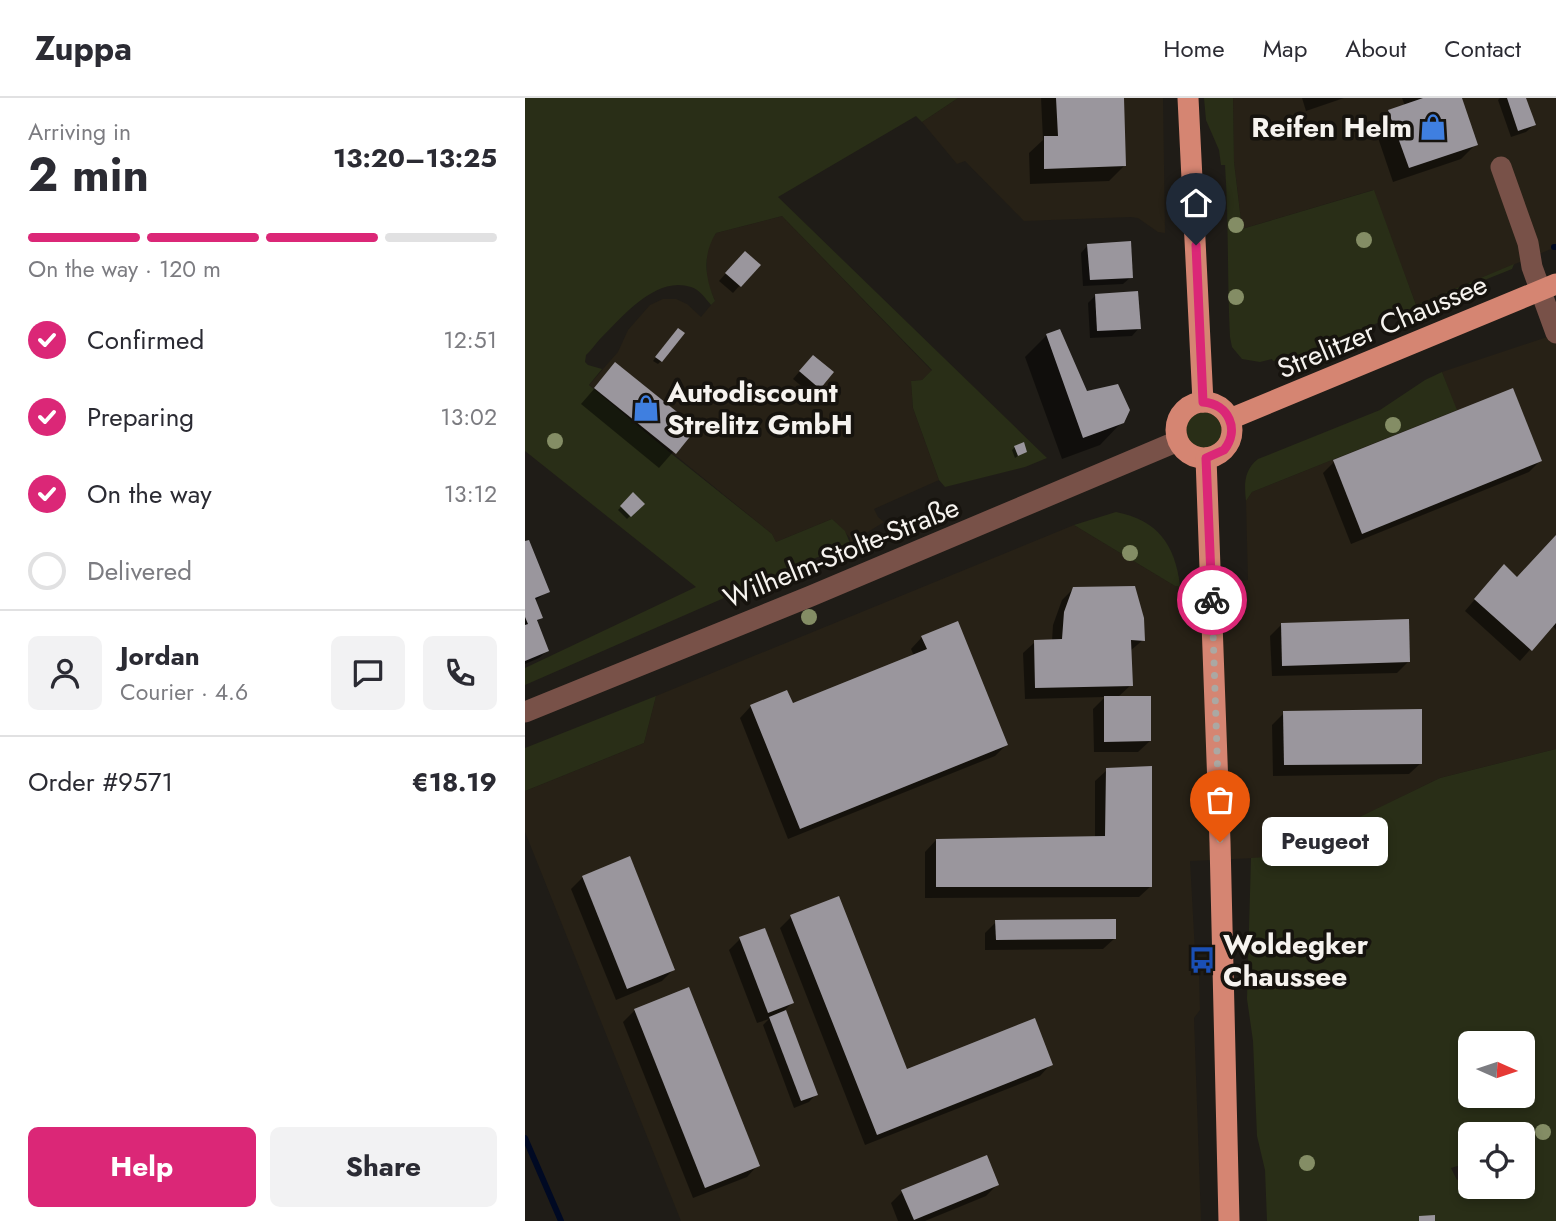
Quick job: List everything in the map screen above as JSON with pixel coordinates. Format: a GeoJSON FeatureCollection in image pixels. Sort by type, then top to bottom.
{"type":"FeatureCollection","features":[{"type":"Feature","properties":{"kind":"main road"},"geometry":{"type":"LineString","coordinates":[[1188,98],[1203,402]]}},
{"type":"Feature","properties":{"kind":"main road","name":"Strelitzer Chaussee"},"geometry":{"type":"LineString","coordinates":[[1230,419],[1548,287]]}},
{"type":"Feature","properties":{"kind":"main road"},"geometry":{"type":"LineString","coordinates":[[1203,402],[1222,408],[1230,419],[1232,432],[1228,445],[1219,454],[1206,458],[1192,456],[1178,441],[1176,428],[1180,415],[1190,406],[1203,402]]}},
{"type":"Feature","properties":{"kind":"main road"},"geometry":{"type":"LineString","coordinates":[[1206,458],[1229,1221]]}},
{"type":"Feature","properties":{"kind":"street"},"geometry":{"type":"LineString","coordinates":[[1501,167],[1528,243],[1532,267],[1548,287],[1556,333]]}},
{"type":"Feature","properties":{"kind":"street","name":"Wilhelm-Stolte-Straße"},"geometry":{"type":"LineString","coordinates":[[525,712],[811,596],[1178,441]]}},
{"type":"Feature","properties":{"kind":"shaded area"},"geometry":{"type":"Polygon","coordinates":[[[958,98],[1163,98],[1165,233],[1131,217],[1024,221],[965,161],[957,164],[922,122],[958,98]]]}},
{"type":"Feature","properties":{"kind":"shaded area"},"geometry":{"type":"Polygon","coordinates":[[[1233,98],[1556,98],[1556,247],[1416,305],[1373,190],[1242,229],[1234,162],[1233,98]]]}},
{"type":"Feature","properties":{"kind":"shaded area"},"geometry":{"type":"Polygon","coordinates":[[[782,216],[932,371],[922,380],[911,381],[913,408],[939,480],[874,509],[884,522],[850,543],[850,538],[832,519],[776,542],[772,534],[589,385],[618,352],[628,330],[650,305],[663,299],[676,299],[687,304],[701,317],[715,301],[707,283],[707,247],[716,233],[782,216]]]}},
{"type":"Feature","properties":{"kind":"shaded area"},"geometry":{"type":"Polygon","coordinates":[[[1556,334],[1556,749],[1440,778],[1279,857],[1190,861],[1196,970],[1199,976],[1200,1010],[1194,1018],[1201,1221],[681,1221],[525,832],[525,791],[644,743],[656,696],[1074,525],[1175,586],[1248,580],[1246,501],[1252,492],[1456,410],[1442,372],[1556,334]]]}},
{"type":"Feature","properties":{"kind":"green space"},"geometry":{"type":"Polygon","coordinates":[[[525,98],[958,98],[922,122],[916,116],[778,197],[1047,458],[1025,467],[945,487],[939,480],[913,408],[911,381],[922,380],[932,370],[782,216],[716,233],[707,258],[709,284],[715,301],[711,305],[697,290],[678,285],[665,287],[641,300],[586,355],[585,362],[588,365],[602,369],[589,385],[772,534],[776,542],[832,519],[845,531],[850,543],[525,685],[525,668],[696,587],[525,451],[525,98]]]}},
{"type":"Feature","properties":{"kind":"green space"},"geometry":{"type":"Polygon","coordinates":[[[1204,98],[1233,98],[1234,162],[1242,229],[1374,190],[1416,305],[1514,264],[1512,269],[1288,359],[1260,362],[1242,359],[1232,347],[1230,337],[1225,165],[1221,165],[1219,150],[1206,120],[1204,98]]]}},
{"type":"Feature","properties":{"kind":"green space"},"geometry":{"type":"Polygon","coordinates":[[[1442,372],[1457,410],[1252,492],[1246,501],[1246,478],[1258,459],[1380,410],[1442,372]]]}},
{"type":"Feature","properties":{"kind":"green space"},"geometry":{"type":"Polygon","coordinates":[[[1204,412],[1217,417],[1222,430],[1217,443],[1204,448],[1191,443],[1186,430],[1191,417],[1204,412]]]}},
{"type":"Feature","properties":{"kind":"green space"},"geometry":{"type":"Polygon","coordinates":[[[1116,512],[1143,521],[1161,536],[1174,558],[1180,586],[1175,586],[1074,525],[1116,512]]]}},
{"type":"Feature","properties":{"kind":"green space"},"geometry":{"type":"Polygon","coordinates":[[[656,696],[644,743],[525,791],[525,748],[656,696]]]}},
{"type":"Feature","properties":{"kind":"green space"},"geometry":{"type":"Polygon","coordinates":[[[1556,749],[1556,1221],[1267,1221],[1265,1170],[1257,1136],[1253,1041],[1247,999],[1251,858],[1279,856],[1440,778],[1556,749]]]}},
{"type":"Feature","properties":{"kind":"building"},"geometry":{"type":"Polygon","coordinates":[[[1056,98],[1124,98],[1126,166],[1044,169],[1044,136],[1058,136],[1056,98]]]}},
{"type":"Feature","properties":{"kind":"building","name":"Reifen Helm"},"geometry":{"type":"Polygon","coordinates":[[[1423,98],[1462,98],[1478,145],[1409,168],[1388,110],[1423,98]]]}},
{"type":"Feature","properties":{"kind":"building"},"geometry":{"type":"Polygon","coordinates":[[[1507,98],[1526,98],[1536,125],[1518,131],[1507,98]]]}},
{"type":"Feature","properties":{"kind":"building"},"geometry":{"type":"Polygon","coordinates":[[[1131,241],[1133,278],[1090,280],[1087,244],[1131,241]]]}},
{"type":"Feature","properties":{"kind":"building"},"geometry":{"type":"Polygon","coordinates":[[[745,251],[761,265],[741,287],[725,273],[745,251]]]}},
{"type":"Feature","properties":{"kind":"building"},"geometry":{"type":"Polygon","coordinates":[[[1138,291],[1141,329],[1097,331],[1095,294],[1138,291]]]}},
{"type":"Feature","properties":{"kind":"building"},"geometry":{"type":"Polygon","coordinates":[[[678,328],[685,333],[662,362],[655,357],[678,328]]]}},
{"type":"Feature","properties":{"kind":"building"},"geometry":{"type":"Polygon","coordinates":[[[1060,329],[1087,391],[1118,384],[1130,410],[1124,423],[1083,438],[1046,334],[1060,329]]]}},
{"type":"Feature","properties":{"kind":"building"},"geometry":{"type":"Polygon","coordinates":[[[813,355],[834,372],[820,389],[799,371],[813,355]]]}},
{"type":"Feature","properties":{"kind":"building","name":"Autodiscount Strelitz GmbH"},"geometry":{"type":"Polygon","coordinates":[[[615,362],[697,428],[676,454],[594,388],[615,362]]]}},
{"type":"Feature","properties":{"kind":"building"},"geometry":{"type":"Polygon","coordinates":[[[1513,388],[1542,461],[1362,534],[1333,460],[1513,388]]]}},
{"type":"Feature","properties":{"kind":"building"},"geometry":{"type":"Polygon","coordinates":[[[1024,442],[1027,452],[1018,456],[1014,446],[1024,442]]]}},
{"type":"Feature","properties":{"kind":"building"},"geometry":{"type":"Polygon","coordinates":[[[633,492],[645,504],[631,517],[620,506],[633,492]]]}},
{"type":"Feature","properties":{"kind":"building"},"geometry":{"type":"Polygon","coordinates":[[[1556,535],[1556,623],[1532,651],[1474,599],[1504,564],[1517,577],[1556,535]]]}},
{"type":"Feature","properties":{"kind":"building"},"geometry":{"type":"Polygon","coordinates":[[[529,540],[550,592],[535,598],[543,618],[537,620],[549,651],[525,661],[525,625],[528,624],[525,617],[525,541],[529,540]]]}},
{"type":"Feature","properties":{"kind":"building"},"geometry":{"type":"Polygon","coordinates":[[[1135,586],[1144,618],[1145,641],[1131,640],[1133,686],[1035,688],[1034,640],[1062,639],[1064,612],[1073,587],[1135,586]]]}},
{"type":"Feature","properties":{"kind":"building"},"geometry":{"type":"Polygon","coordinates":[[[1409,619],[1410,662],[1282,666],[1281,623],[1409,619]]]}},
{"type":"Feature","properties":{"kind":"building"},"geometry":{"type":"Polygon","coordinates":[[[958,621],[1008,745],[800,829],[750,705],[787,690],[793,703],[927,649],[921,636],[958,621]]]}},
{"type":"Feature","properties":{"kind":"building"},"geometry":{"type":"Polygon","coordinates":[[[1104,696],[1151,696],[1151,741],[1104,742],[1104,696]]]}},
{"type":"Feature","properties":{"kind":"building"},"geometry":{"type":"Polygon","coordinates":[[[1422,709],[1422,764],[1284,765],[1283,711],[1422,709]]]}},
{"type":"Feature","properties":{"kind":"building"},"geometry":{"type":"Polygon","coordinates":[[[1152,766],[1152,887],[936,887],[936,839],[1105,836],[1106,768],[1152,766]]]}},
{"type":"Feature","properties":{"kind":"building"},"geometry":{"type":"Polygon","coordinates":[[[630,856],[675,970],[627,989],[582,876],[630,856]]]}},
{"type":"Feature","properties":{"kind":"building"},"geometry":{"type":"Polygon","coordinates":[[[839,896],[907,1069],[1035,1018],[1053,1065],[877,1135],[790,915],[839,896]]]}},
{"type":"Feature","properties":{"kind":"building"},"geometry":{"type":"Polygon","coordinates":[[[1116,919],[1116,939],[996,940],[995,920],[1116,919]]]}},
{"type":"Feature","properties":{"kind":"building"},"geometry":{"type":"Polygon","coordinates":[[[765,928],[794,1003],[768,1013],[739,937],[765,928]]]}},
{"type":"Feature","properties":{"kind":"building"},"geometry":{"type":"Polygon","coordinates":[[[689,987],[760,1166],[705,1188],[634,1009],[689,987]]]}},
{"type":"Feature","properties":{"kind":"building"},"geometry":{"type":"Polygon","coordinates":[[[786,1010],[818,1095],[801,1101],[769,1017],[786,1010]]]}},
{"type":"Feature","properties":{"kind":"building"},"geometry":{"type":"Polygon","coordinates":[[[987,1155],[999,1185],[914,1220],[901,1190],[987,1155]]]}},
{"type":"Feature","properties":{"kind":"building"},"geometry":{"type":"Polygon","coordinates":[[[1435,1215],[1435,1221],[1419,1221],[1419,1216],[1435,1215]]]}},
{"type":"Feature","properties":{"kind":"waterway"},"geometry":{"type":"LineString","coordinates":[[525,1138],[561,1221]]}},
{"type":"Feature","properties":{"kind":"way so far"},"geometry":{"type":"LineString","coordinates":[[1212,600],[1220,842]]}},
{"type":"Feature","properties":{"kind":"place","name":"Reifen Helm"},"geometry":{"type":"Point","coordinates":[1433,127]}},
{"type":"Feature","properties":{"kind":"place","name":"Autodiscount Strelitz GmbH"},"geometry":{"type":"Point","coordinates":[646,408]}},
{"type":"Feature","properties":{"kind":"place","name":"Peugeot"},"geometry":{"type":"Point","coordinates":[1220,842]}},
{"type":"Feature","properties":{"kind":"place","name":"Woldegker Chaussee"},"geometry":{"type":"Point","coordinates":[1202,960]}},
{"type":"Feature","properties":{"kind":"route"},"geometry":{"type":"LineString","coordinates":[[1196,245],[1203,402],[1210,402],[1222,408],[1232,426],[1231,439],[1224,450],[1206,458],[1212,600]]}}]}
